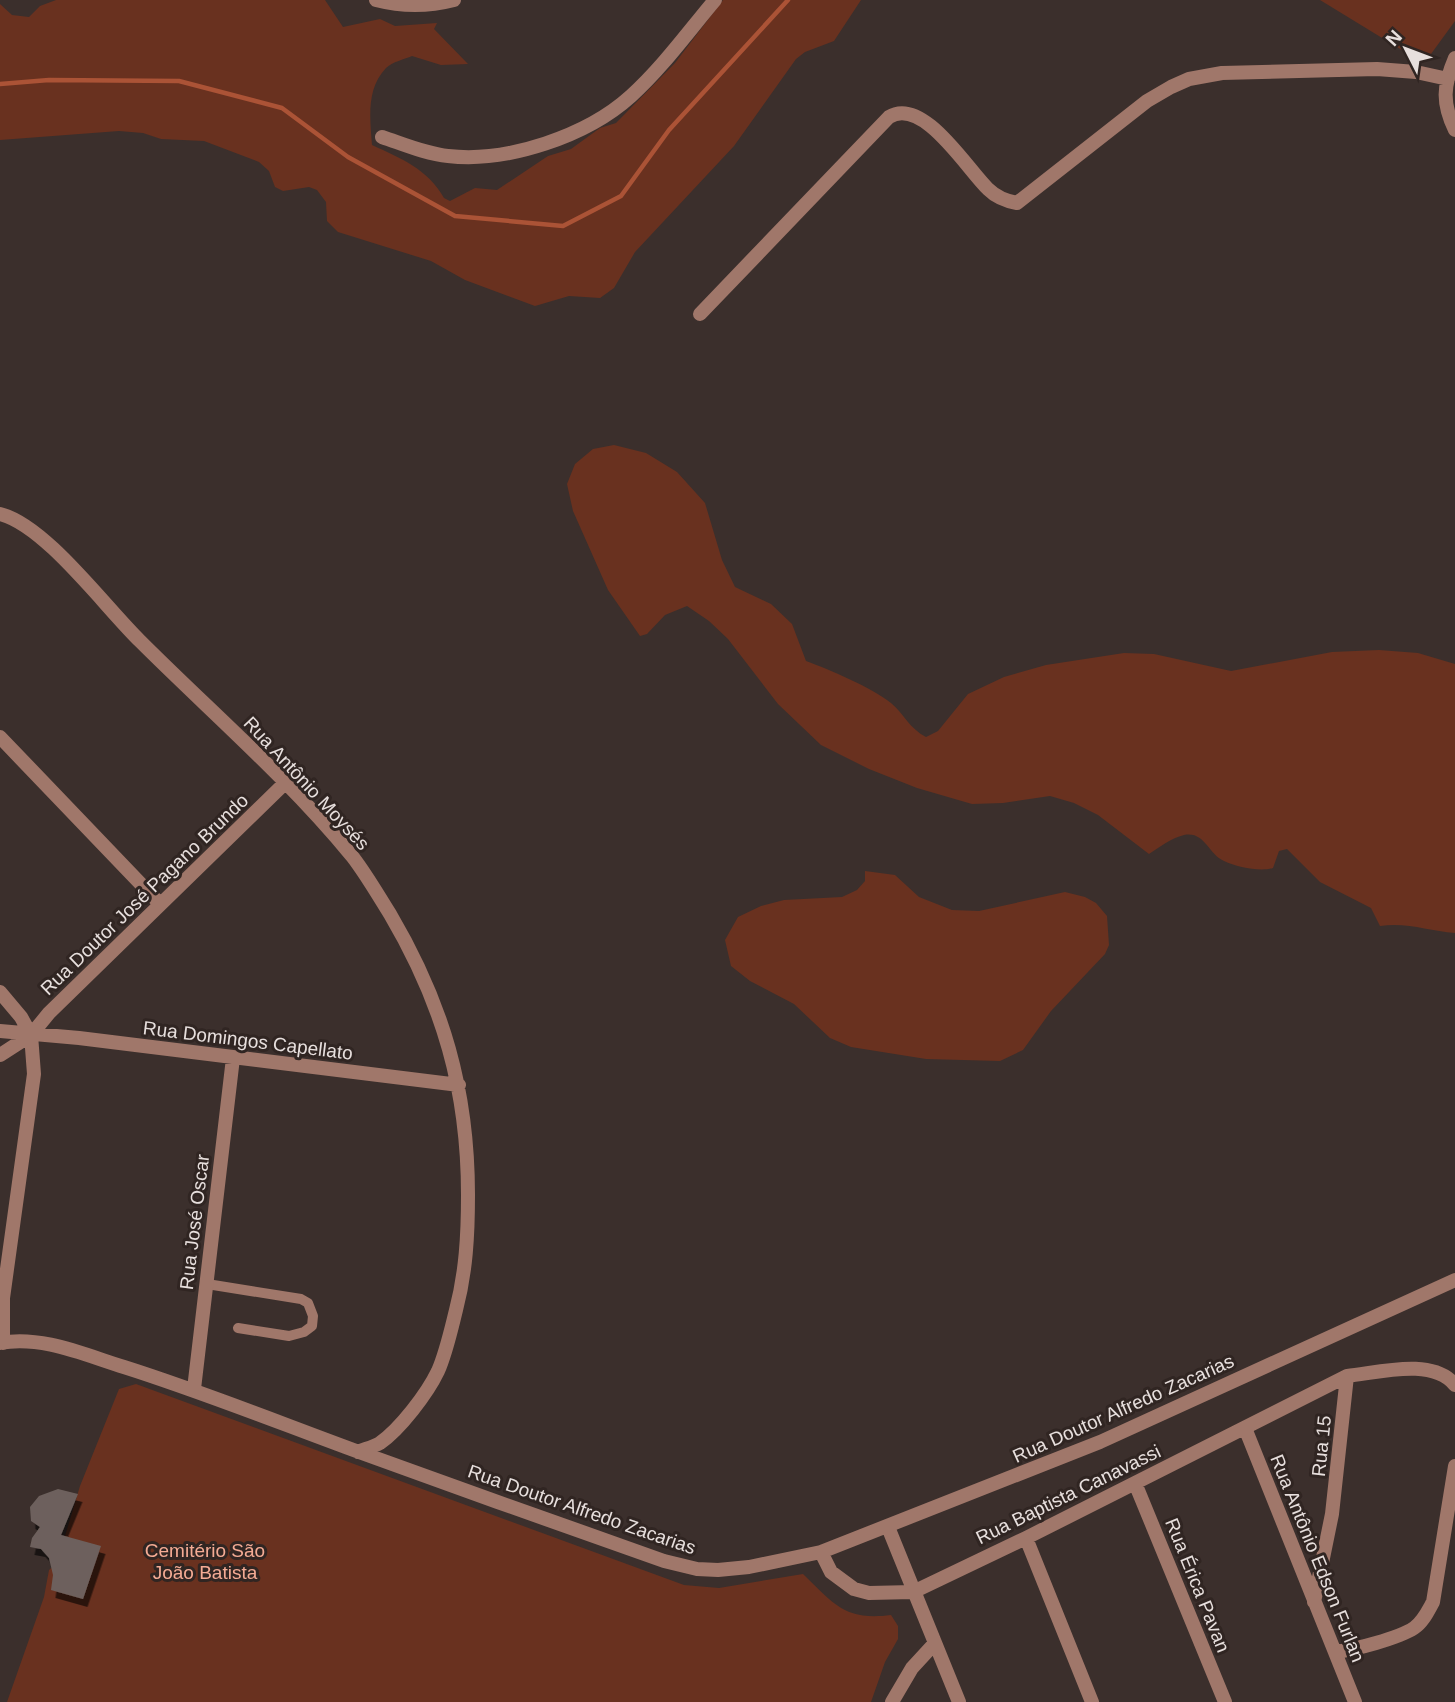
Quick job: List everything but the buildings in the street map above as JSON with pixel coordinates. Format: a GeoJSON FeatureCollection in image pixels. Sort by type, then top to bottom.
{"type":"FeatureCollection","features":[{"type":"Feature","properties":{"kind":"street"},"geometry":{"type":"LineString","coordinates":[[376,0],[395,5],[424,6],[454,0]]}},
{"type":"Feature","properties":{"kind":"street"},"geometry":{"type":"LineString","coordinates":[[382,137],[447,156],[480,157],[521,151],[590,125],[631,96],[715,0]]}},
{"type":"Feature","properties":{"kind":"street"},"geometry":{"type":"LineString","coordinates":[[1455,58],[1452,82],[1444,98],[1446,112],[1455,130]]}},
{"type":"Feature","properties":{"kind":"street"},"geometry":{"type":"LineString","coordinates":[[700,314],[897,112],[908,112],[925,122],[952,147],[989,191],[1006,201],[1017,203],[1147,101],[1189,79],[1222,74],[1377,69],[1416,72],[1452,82]]}},
{"type":"Feature","properties":{"kind":"street","name":"Rua Antônio Moysés"},"geometry":{"type":"LineString","coordinates":[[0,514],[25,524],[48,543],[138,639],[285,783],[354,858],[424,975],[459,1085],[468,1155],[468,1241],[462,1286],[438,1371],[400,1424],[379,1444],[358,1452]]}},
{"type":"Feature","properties":{"kind":"street"},"geometry":{"type":"LineString","coordinates":[[0,737],[160,904]]}},
{"type":"Feature","properties":{"kind":"street","name":"Rua Doutor José Pagano Brundo"},"geometry":{"type":"LineString","coordinates":[[0,1055],[31,1035],[48,1013],[285,783]]}},
{"type":"Feature","properties":{"kind":"street"},"geometry":{"type":"LineString","coordinates":[[0,992],[21,1017],[31,1035],[33,1086],[3,1298],[2,1343]]}},
{"type":"Feature","properties":{"kind":"street"},"geometry":{"type":"LineString","coordinates":[[0,1031],[31,1035]]}},
{"type":"Feature","properties":{"kind":"street","name":"Rua Domingos Capellato"},"geometry":{"type":"LineString","coordinates":[[31,1035],[79,1038],[459,1085]]}},
{"type":"Feature","properties":{"kind":"street","name":"Rua José Oscar"},"geometry":{"type":"LineString","coordinates":[[194,1389],[233,1058]]}},
{"type":"Feature","properties":{"kind":"street","name":"Rua Doutor Alfredo Zacarias"},"geometry":{"type":"LineString","coordinates":[[2,1343],[43,1343],[78,1352],[194,1389],[358,1452],[664,1561],[697,1569],[718,1570],[749,1567],[821,1552],[888,1527],[1100,1441],[1455,1280]]}},
{"type":"Feature","properties":{"kind":"street","name":"Rua Baptista Canavassi"},"geometry":{"type":"LineString","coordinates":[[913,1592],[1347,1376],[1378,1370],[1427,1370],[1441,1374],[1455,1385]]}},
{"type":"Feature","properties":{"kind":"street","name":"Rua 15"},"geometry":{"type":"LineString","coordinates":[[1314,1602],[1332,1514],[1347,1376]]}},
{"type":"Feature","properties":{"kind":"street","name":"Rua Antônio Edson Furlan"},"geometry":{"type":"LineString","coordinates":[[1245,1428],[1354,1702]]}},
{"type":"Feature","properties":{"kind":"street"},"geometry":{"type":"LineString","coordinates":[[1335,1652],[1350,1650],[1413,1628],[1427,1615],[1433,1602],[1455,1466]]}},
{"type":"Feature","properties":{"kind":"street","name":"Rua Érica Pavan"},"geometry":{"type":"LineString","coordinates":[[1135,1483],[1225,1702]]}},
{"type":"Feature","properties":{"kind":"street"},"geometry":{"type":"LineString","coordinates":[[888,1527],[959,1702]]}},
{"type":"Feature","properties":{"kind":"street"},"geometry":{"type":"LineString","coordinates":[[1026,1538],[1092,1702]]}},
{"type":"Feature","properties":{"kind":"street"},"geometry":{"type":"LineString","coordinates":[[821,1552],[831,1572],[854,1589],[869,1593],[913,1592]]}},
{"type":"Feature","properties":{"kind":"street"},"geometry":{"type":"LineString","coordinates":[[892,1702],[912,1668],[935,1643]]}},
{"type":"Feature","properties":{"kind":"lane"},"geometry":{"type":"LineString","coordinates":[[206,1284],[300,1299],[308,1303],[313,1316],[312,1326],[298,1335],[238,1328]]}},
{"type":"Feature","properties":{"kind":"green space"},"geometry":{"type":"Polygon","coordinates":[[[56,0],[325,0],[343,27],[380,19],[395,26],[437,23],[434,29],[468,64],[441,65],[412,56],[386,68],[372,94],[371,135],[372,145],[422,172],[444,198],[450,201],[475,188],[497,190],[548,156],[571,149],[600,128],[616,123],[675,63],[723,0],[861,0],[834,41],[805,52],[796,59],[734,146],[635,252],[614,288],[600,298],[569,296],[535,306],[465,280],[431,261],[338,232],[327,221],[326,202],[317,190],[309,187],[283,191],[275,187],[269,171],[259,162],[204,141],[161,139],[143,133],[119,131],[0,140],[0,4],[12,15],[29,17],[40,6],[56,0]]]}},
{"type":"Feature","properties":{"kind":"green space"},"geometry":{"type":"Polygon","coordinates":[[[1320,0],[1455,0],[1455,21],[1431,54],[1410,55],[1320,0]]]}},
{"type":"Feature","properties":{"kind":"green space"},"geometry":{"type":"Polygon","coordinates":[[[614,445],[646,453],[677,472],[705,503],[722,560],[735,587],[771,604],[792,624],[806,661],[850,679],[883,697],[926,737],[938,731],[968,694],[1004,677],[1046,665],[1124,653],[1154,654],[1231,671],[1332,652],[1379,650],[1418,653],[1455,664],[1455,933],[1409,926],[1380,926],[1371,908],[1320,882],[1287,849],[1279,851],[1273,868],[1262,869],[1242,867],[1224,861],[1197,836],[1191,835],[1175,838],[1149,854],[1098,815],[1074,803],[1050,796],[1003,803],[972,804],[917,788],[869,769],[821,745],[778,704],[728,639],[709,621],[687,606],[665,615],[647,634],[640,636],[608,590],[573,511],[567,484],[575,464],[593,449],[614,445]]]}},
{"type":"Feature","properties":{"kind":"green space"},"geometry":{"type":"Polygon","coordinates":[[[865,871],[895,875],[919,897],[952,910],[979,911],[1065,892],[1085,897],[1096,903],[1107,916],[1109,945],[1105,954],[1051,1011],[1023,1050],[1000,1061],[926,1059],[851,1047],[830,1038],[794,1004],[750,981],[731,966],[725,940],[738,917],[761,906],[784,900],[842,897],[857,890],[865,881],[865,871]]]}},
{"type":"Feature","properties":{"kind":"green space","name":"Cemitério São João Batista"},"geometry":{"type":"Polygon","coordinates":[[[136,1384],[684,1585],[719,1588],[803,1574],[832,1602],[851,1613],[891,1615],[898,1626],[898,1639],[885,1662],[871,1702],[7,1702],[44,1597],[49,1570],[57,1563],[80,1486],[119,1389],[136,1384]]]}},
{"type":"Feature","properties":{"kind":"waterway"},"geometry":{"type":"LineString","coordinates":[[0,84],[49,80],[179,81],[282,108],[348,157],[455,216],[563,226],[621,196],[669,130],[788,0]]}}]}
